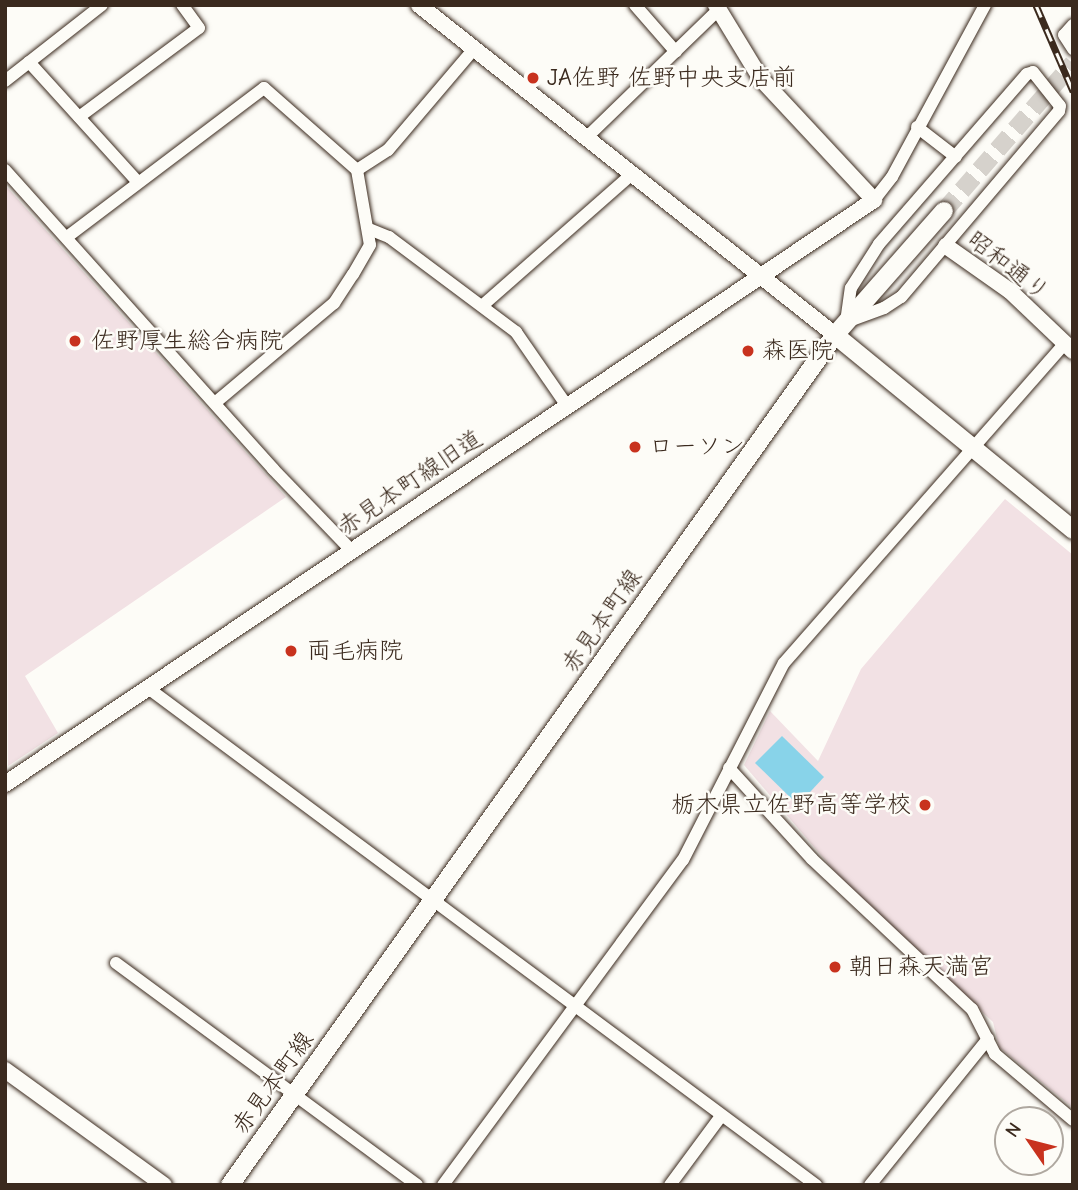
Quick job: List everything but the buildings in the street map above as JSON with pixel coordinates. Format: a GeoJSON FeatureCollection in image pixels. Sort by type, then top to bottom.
{"type":"FeatureCollection","features":[{"type":"Feature","properties":{"kind":"main road","name":"赤見本町線"},"geometry":{"type":"LineString","coordinates":[[230,1185],[841,329],[944,211]]}},
{"type":"Feature","properties":{"kind":"main road"},"geometry":{"type":"LineString","coordinates":[[841,329],[971,448],[1073,530]]}},
{"type":"Feature","properties":{"kind":"street"},"geometry":{"type":"LineString","coordinates":[[5,81],[102,5]]}},
{"type":"Feature","properties":{"kind":"street"},"geometry":{"type":"LineString","coordinates":[[79,117],[199,28],[182,5]]}},
{"type":"Feature","properties":{"kind":"street"},"geometry":{"type":"LineString","coordinates":[[419,5],[761,275],[841,329]]}},
{"type":"Feature","properties":{"kind":"street"},"geometry":{"type":"LineString","coordinates":[[635,5],[676,52]]}},
{"type":"Feature","properties":{"kind":"street"},"geometry":{"type":"LineString","coordinates":[[586,138],[676,52],[717,8],[761,79],[874,200],[892,177],[985,5]]}},
{"type":"Feature","properties":{"kind":"street"},"geometry":{"type":"LineString","coordinates":[[1073,25],[1065,35],[1073,49]]}},
{"type":"Feature","properties":{"kind":"street"},"geometry":{"type":"LineString","coordinates":[[357,170],[388,150],[474,49]]}},
{"type":"Feature","properties":{"kind":"street"},"geometry":{"type":"LineString","coordinates":[[29,62],[138,182]]}},
{"type":"Feature","properties":{"kind":"street"},"geometry":{"type":"LineString","coordinates":[[1033,72],[1060,106],[1059,111],[901,297],[841,329],[851,288],[879,244],[1027,74],[1033,72]]}},
{"type":"Feature","properties":{"kind":"street"},"geometry":{"type":"LineString","coordinates":[[67,237],[264,88],[357,170],[370,245],[334,303],[216,402]]}},
{"type":"Feature","properties":{"kind":"street"},"geometry":{"type":"LineString","coordinates":[[917,127],[956,157]]}},
{"type":"Feature","properties":{"kind":"street"},"geometry":{"type":"LineString","coordinates":[[5,170],[216,402],[273,469],[351,550]]}},
{"type":"Feature","properties":{"kind":"street"},"geometry":{"type":"LineString","coordinates":[[483,305],[632,174]]}},
{"type":"Feature","properties":{"kind":"street","name":"赤見本町線旧道"},"geometry":{"type":"LineString","coordinates":[[5,784],[874,200]]}},
{"type":"Feature","properties":{"kind":"street"},"geometry":{"type":"LineString","coordinates":[[369,229],[389,237],[516,332],[567,406]]}},
{"type":"Feature","properties":{"kind":"street","name":"昭和通り"},"geometry":{"type":"LineString","coordinates":[[946,246],[1010,290],[1069,347]]}},
{"type":"Feature","properties":{"kind":"street"},"geometry":{"type":"LineString","coordinates":[[443,1185],[683,860],[784,663],[971,448],[1069,347]]}},
{"type":"Feature","properties":{"kind":"street"},"geometry":{"type":"LineString","coordinates":[[148,688],[817,1185]]}},
{"type":"Feature","properties":{"kind":"street"},"geometry":{"type":"LineString","coordinates":[[729,768],[812,859],[972,1009],[995,1054],[1073,1120]]}},
{"type":"Feature","properties":{"kind":"street"},"geometry":{"type":"LineString","coordinates":[[116,963],[417,1185]]}},
{"type":"Feature","properties":{"kind":"street"},"geometry":{"type":"LineString","coordinates":[[870,1185],[988,1039]]}},
{"type":"Feature","properties":{"kind":"street"},"geometry":{"type":"LineString","coordinates":[[5,1070],[164,1185]]}},
{"type":"Feature","properties":{"kind":"street"},"geometry":{"type":"LineString","coordinates":[[670,1185],[721,1116]]}},
{"type":"Feature","properties":{"kind":"shaded area","name":"佐野厚生総合病院"},"geometry":{"type":"Polygon","coordinates":[[[5,185],[286,497],[25,676],[58,733],[8,766],[5,185]]]}},
{"type":"Feature","properties":{"kind":"shaded area","name":"栃木県立佐野高等学校"},"geometry":{"type":"Polygon","coordinates":[[[1005,499],[1073,555],[1073,1108],[999,1047],[993,1022],[854,894],[744,765],[770,711],[818,761],[861,669],[1005,499]]]}},
{"type":"Feature","properties":{"kind":"water"},"geometry":{"type":"Polygon","coordinates":[[[782,736],[824,777],[798,805],[755,763],[782,736]]]}},
{"type":"Feature","properties":{"kind":"tunnel"},"geometry":{"type":"LineString","coordinates":[[944,211],[1073,63]]}},
{"type":"Feature","properties":{"kind":"railway"},"geometry":{"type":"LineString","coordinates":[[1036,5],[1073,91]]}},
{"type":"Feature","properties":{"kind":"place","name":"JA佐野 佐野中央支店前"},"geometry":{"type":"Point","coordinates":[533,78]}},
{"type":"Feature","properties":{"kind":"place","name":"佐野厚生総合病院"},"geometry":{"type":"Point","coordinates":[75,341]}},
{"type":"Feature","properties":{"kind":"place","name":"森医院"},"geometry":{"type":"Point","coordinates":[748,351]}},
{"type":"Feature","properties":{"kind":"place","name":"ローソン"},"geometry":{"type":"Point","coordinates":[635,447]}},
{"type":"Feature","properties":{"kind":"place","name":"両毛病院"},"geometry":{"type":"Point","coordinates":[291,651]}},
{"type":"Feature","properties":{"kind":"place","name":"栃木県立佐野高等学校"},"geometry":{"type":"Point","coordinates":[925,805]}},
{"type":"Feature","properties":{"kind":"place","name":"朝日森天満宮"},"geometry":{"type":"Point","coordinates":[835,967]}}]}
